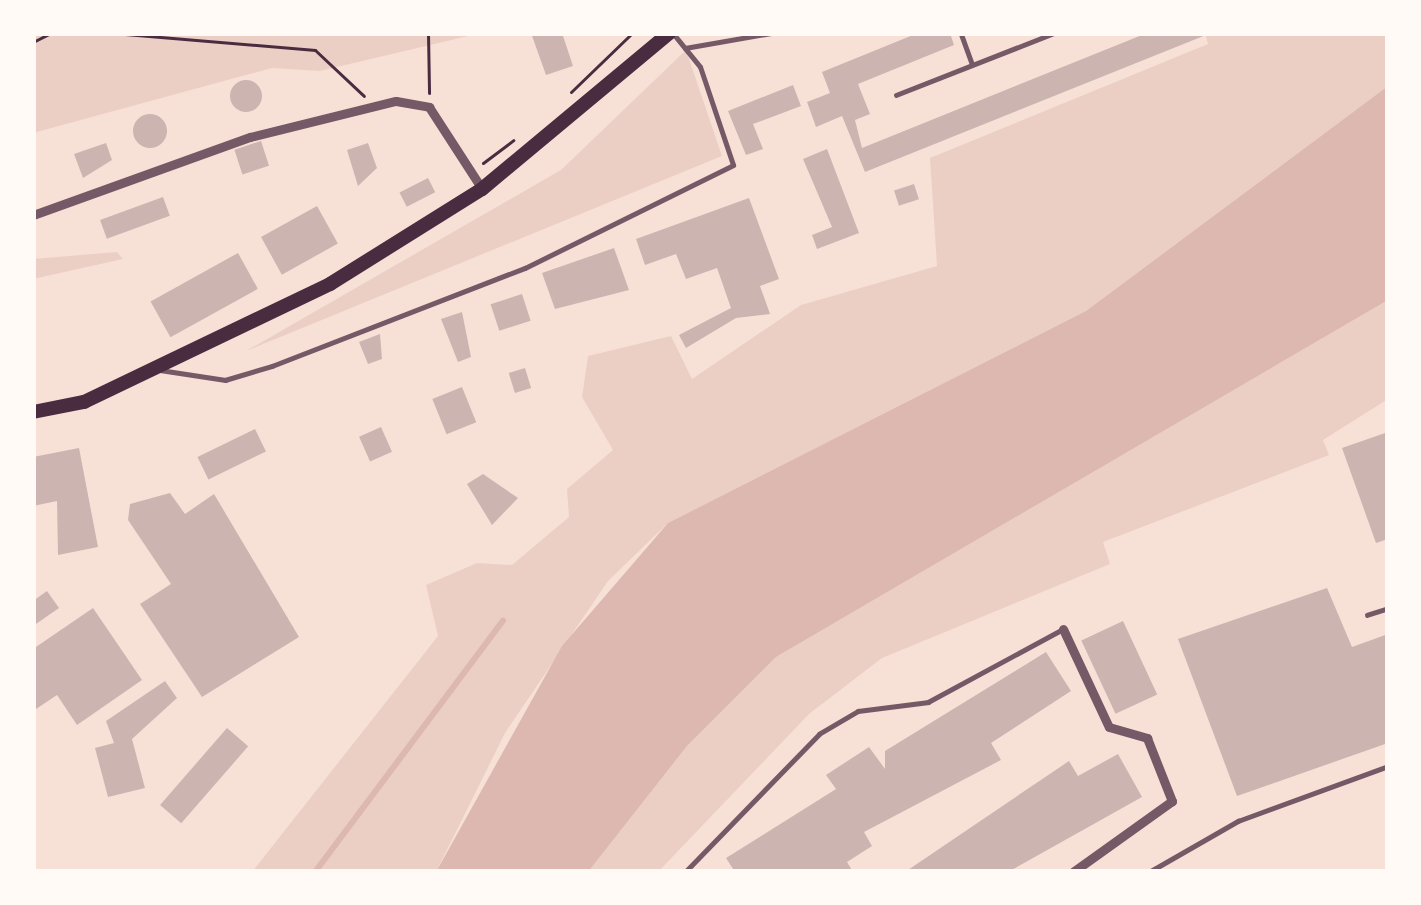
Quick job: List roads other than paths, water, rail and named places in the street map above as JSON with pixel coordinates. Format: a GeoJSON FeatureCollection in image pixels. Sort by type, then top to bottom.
{"type":"FeatureCollection","features":[{"type":"Feature","properties":{"kind":"main road"},"geometry":{"type":"LineString","coordinates":[[33,412],[154,369],[330,284],[482,189],[663,35]]}},
{"type":"Feature","properties":{"kind":"street"},"geometry":{"type":"LineString","coordinates":[[33,215],[250,136],[374,106],[429,107],[482,189]]}},
{"type":"Feature","properties":{"kind":"street"},"geometry":{"type":"LineString","coordinates":[[1063,629],[1109,727],[1147,738],[1172,801],[1073,872]]}},
{"type":"Feature","properties":{"kind":"lane"},"geometry":{"type":"LineString","coordinates":[[685,48],[771,33]]}},
{"type":"Feature","properties":{"kind":"lane"},"geometry":{"type":"LineString","coordinates":[[961,33],[972,64]]}},
{"type":"Feature","properties":{"kind":"lane"},"geometry":{"type":"LineString","coordinates":[[896,95],[1054,33]]}},
{"type":"Feature","properties":{"kind":"lane"},"geometry":{"type":"LineString","coordinates":[[154,369],[225,380],[272,366],[525,268],[733,164],[685,48],[663,35]]}},
{"type":"Feature","properties":{"kind":"lane"},"geometry":{"type":"LineString","coordinates":[[1367,616],[1388,608]]}},
{"type":"Feature","properties":{"kind":"lane"},"geometry":{"type":"LineString","coordinates":[[685,872],[819,734],[858,711],[928,702],[1063,629]]}},
{"type":"Feature","properties":{"kind":"lane"},"geometry":{"type":"LineString","coordinates":[[1149,872],[1238,821],[1388,766]]}},
{"type":"Feature","properties":{"kind":"waterway"},"geometry":{"type":"LineString","coordinates":[[315,872],[503,621]]}}]}
